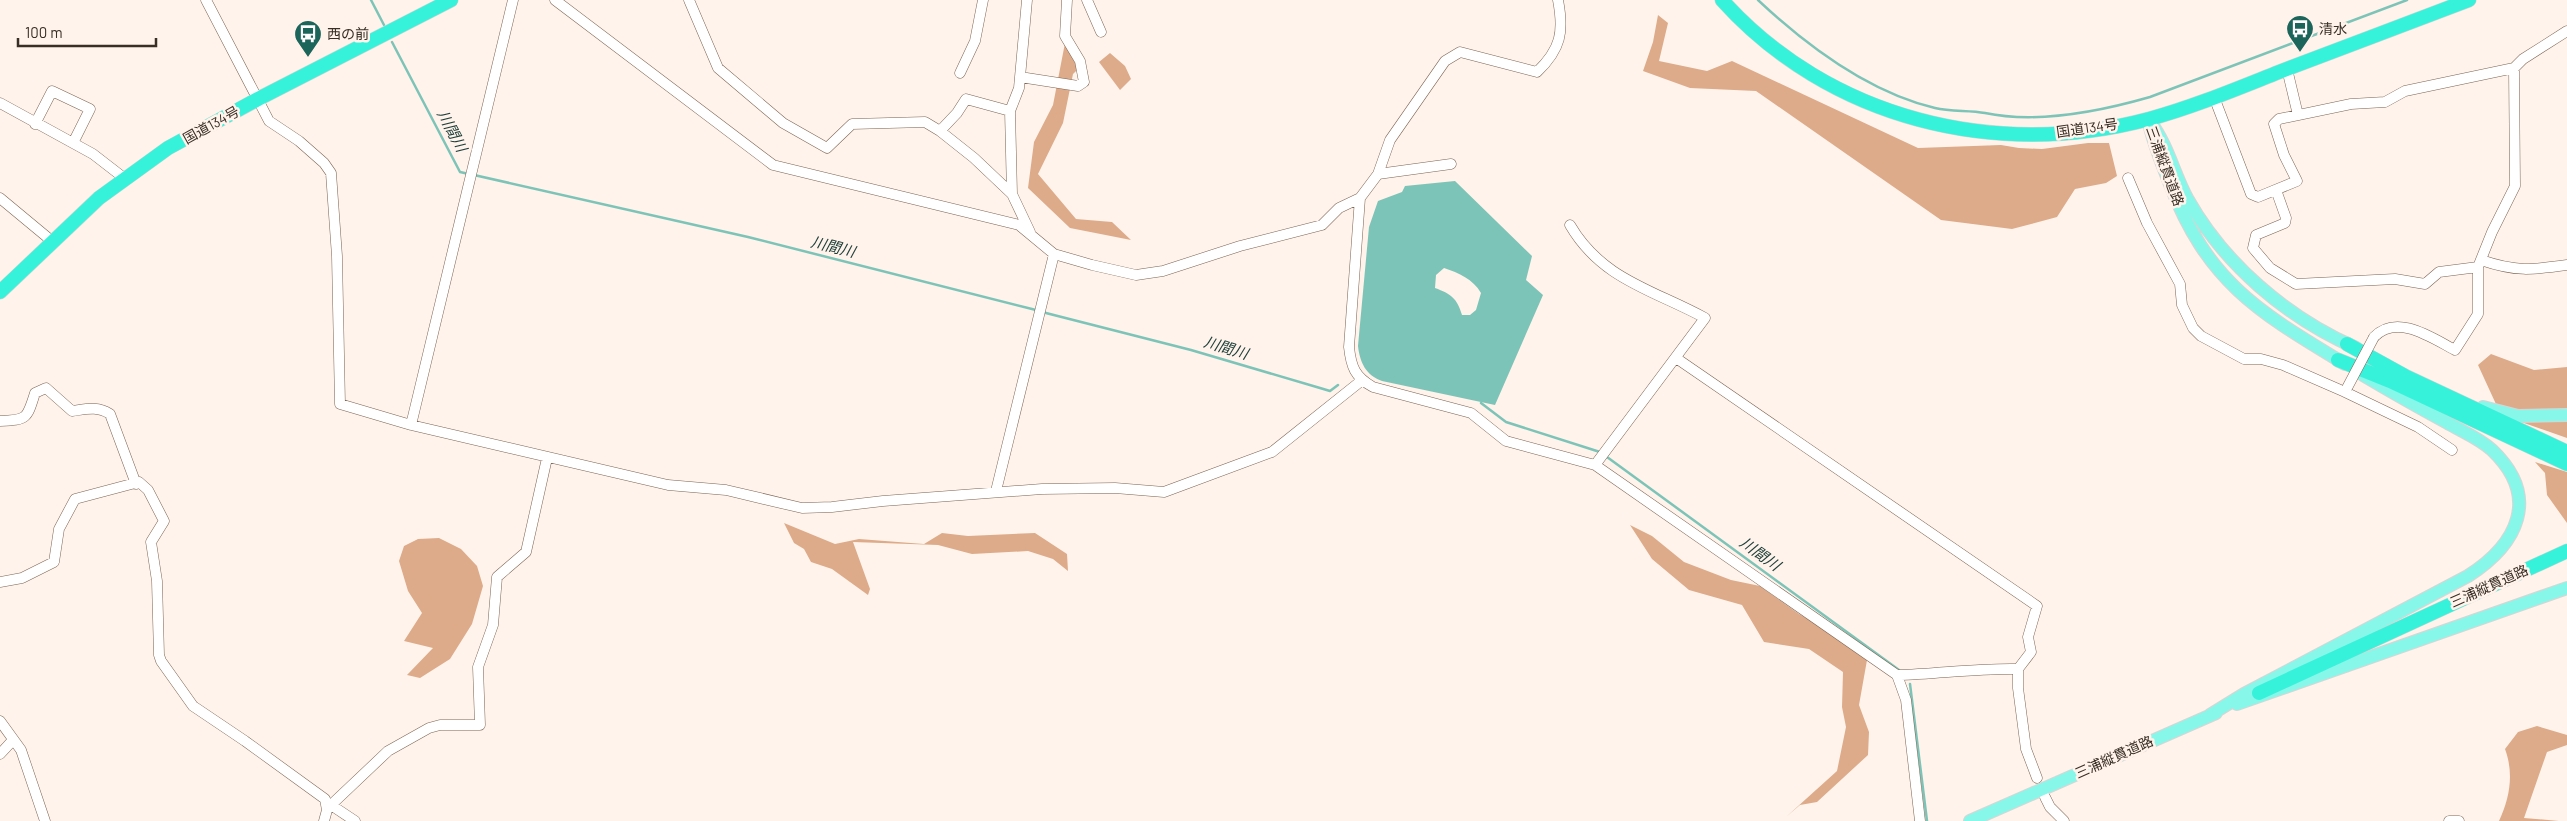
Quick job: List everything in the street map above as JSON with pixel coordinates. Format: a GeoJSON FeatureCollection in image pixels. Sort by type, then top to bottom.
{"type":"FeatureCollection","features":[{"type":"Feature","properties":{"kind":"highway","name":"国道134号"},"geometry":{"type":"LineString","coordinates":[[2,287],[100,198],[124,178],[168,148],[258,99],[451,0]]}},
{"type":"Feature","properties":{"kind":"highway","name":"国道134号"},"geometry":{"type":"LineString","coordinates":[[1722,0],[1757,36],[1791,62],[1828,85],[1881,109],[1922,122],[1985,132],[2044,134],[2148,119],[2214,97],[2469,0]]}},
{"type":"Feature","properties":{"kind":"highway"},"geometry":{"type":"LineString","coordinates":[[2347,344],[2397,372],[2567,452]]}},
{"type":"Feature","properties":{"kind":"highway"},"geometry":{"type":"LineString","coordinates":[[2338,360],[2390,381],[2567,464]]}},
{"type":"Feature","properties":{"kind":"highway","name":"三浦縦貫道路"},"geometry":{"type":"LineString","coordinates":[[2385,637],[2567,551]]}},
{"type":"Feature","properties":{"kind":"highway","name":"三浦縦貫道路"},"geometry":{"type":"LineString","coordinates":[[2385,637],[2567,557]]}},
{"type":"Feature","properties":{"kind":"highway"},"geometry":{"type":"LineString","coordinates":[[2259,693],[2385,637]]}},
{"type":"Feature","properties":{"kind":"main road","name":"三浦縦貫道路"},"geometry":{"type":"LineString","coordinates":[[2148,119],[2161,137],[2188,199],[2223,250],[2278,301],[2347,344],[2491,410],[2527,416],[2567,415]]}},
{"type":"Feature","properties":{"kind":"main road","name":"三浦縦貫道路"},"geometry":{"type":"LineString","coordinates":[[2148,119],[2152,139],[2175,199],[2194,239],[2214,266],[2244,297],[2290,332],[2490,449],[2512,479],[2518,500],[2516,524],[2504,546],[2483,566],[2468,576],[2244,694],[2210,715]]}},
{"type":"Feature","properties":{"kind":"main road"},"geometry":{"type":"LineString","coordinates":[[2225,709],[2567,588]]}},
{"type":"Feature","properties":{"kind":"main road","name":"三浦縦貫道路"},"geometry":{"type":"LineString","coordinates":[[1970,821],[2259,693]]}},
{"type":"Feature","properties":{"kind":"street"},"geometry":{"type":"LineString","coordinates":[[206,0],[269,121],[299,140],[324,163],[331,173],[338,256],[340,404],[411,425],[547,458],[668,485],[726,490],[802,508],[832,507],[996,491],[1115,488],[1164,492],[1185,486],[1272,452],[1360,381]]}},
{"type":"Feature","properties":{"kind":"street"},"geometry":{"type":"LineString","coordinates":[[411,425],[513,0]]}},
{"type":"Feature","properties":{"kind":"street"},"geometry":{"type":"LineString","coordinates":[[555,0],[772,165],[1019,225],[1054,254],[1136,275],[1163,271],[1240,246],[1322,225],[1339,208],[1360,198],[1378,174],[1390,140],[1445,61],[1460,52],[1537,72],[1550,59],[1558,45],[1561,16],[1558,0]]}},
{"type":"Feature","properties":{"kind":"street"},"geometry":{"type":"LineString","coordinates":[[689,0],[718,68],[783,123],[827,148],[852,124],[925,122],[940,131],[974,158],[1012,194],[1030,233]]}},
{"type":"Feature","properties":{"kind":"street"},"geometry":{"type":"LineString","coordinates":[[960,73],[975,41],[983,0]]}},
{"type":"Feature","properties":{"kind":"street"},"geometry":{"type":"LineString","coordinates":[[1012,194],[1010,111],[1019,88],[1027,0]]}},
{"type":"Feature","properties":{"kind":"street"},"geometry":{"type":"LineString","coordinates":[[1020,77],[1078,86],[1084,82],[1080,60],[1065,36],[1067,0]]}},
{"type":"Feature","properties":{"kind":"street"},"geometry":{"type":"LineString","coordinates":[[1087,0],[1101,32]]}},
{"type":"Feature","properties":{"kind":"street"},"geometry":{"type":"LineString","coordinates":[[2214,97],[2251,194],[2258,197],[2297,181],[2284,154],[2274,124],[2279,119],[2351,104],[2385,102],[2405,91],[2514,68],[2567,31]]}},
{"type":"Feature","properties":{"kind":"street"},"geometry":{"type":"LineString","coordinates":[[2346,390],[2374,337],[2388,328],[2402,326],[2455,350],[2478,314],[2479,263],[2492,232],[2516,186],[2514,68]]}},
{"type":"Feature","properties":{"kind":"street"},"geometry":{"type":"LineString","coordinates":[[2287,69],[2298,115]]}},
{"type":"Feature","properties":{"kind":"street"},"geometry":{"type":"LineString","coordinates":[[35,124],[52,91],[90,109],[73,143]]}},
{"type":"Feature","properties":{"kind":"street"},"geometry":{"type":"LineString","coordinates":[[940,131],[957,113],[966,99],[1010,111]]}},
{"type":"Feature","properties":{"kind":"street"},"geometry":{"type":"LineString","coordinates":[[0,103],[35,124],[93,154],[124,178]]}},
{"type":"Feature","properties":{"kind":"street"},"geometry":{"type":"LineString","coordinates":[[1378,174],[1451,164]]}},
{"type":"Feature","properties":{"kind":"street"},"geometry":{"type":"LineString","coordinates":[[2128,178],[2147,223],[2180,284],[2182,305],[2192,328],[2201,336],[2244,359],[2261,359],[2282,364],[2346,390],[2418,427],[2452,450]]}},
{"type":"Feature","properties":{"kind":"street"},"geometry":{"type":"LineString","coordinates":[[2276,190],[2286,218],[2285,223],[2256,235],[2253,248],[2270,268],[2296,284],[2395,279],[2425,284],[2439,272],[2479,263],[2526,270],[2567,265]]}},
{"type":"Feature","properties":{"kind":"street"},"geometry":{"type":"LineString","coordinates":[[0,198],[53,242]]}},
{"type":"Feature","properties":{"kind":"street"},"geometry":{"type":"LineString","coordinates":[[1360,198],[1349,347],[1351,366],[1360,381],[1372,387],[1470,414],[1506,441],[1595,465],[1897,676],[1906,700],[1920,821]]}},
{"type":"Feature","properties":{"kind":"street"},"geometry":{"type":"LineString","coordinates":[[1570,225],[1581,244],[1610,271],[1647,292],[1673,300],[1706,318],[1595,465]]}},
{"type":"Feature","properties":{"kind":"street"},"geometry":{"type":"LineString","coordinates":[[996,491],[1054,254]]}},
{"type":"Feature","properties":{"kind":"street"},"geometry":{"type":"LineString","coordinates":[[1676,358],[2037,606],[2028,637],[2031,652],[2018,669],[2018,688],[2026,749],[2037,778]]}},
{"type":"Feature","properties":{"kind":"street"},"geometry":{"type":"LineString","coordinates":[[0,421],[25,418],[29,414],[35,393],[46,388],[72,411],[95,408],[103,410],[110,414],[136,484]]}},
{"type":"Feature","properties":{"kind":"street"},"geometry":{"type":"LineString","coordinates":[[324,821],[329,804],[388,751],[429,728],[440,725],[480,725],[478,667],[493,626],[497,577],[526,552],[547,458]]}},
{"type":"Feature","properties":{"kind":"street"},"geometry":{"type":"LineString","coordinates":[[0,582],[22,578],[54,562],[59,529],[75,499],[139,482],[148,490],[164,521],[151,542],[157,581],[159,655],[166,671],[193,706],[355,821]]}},
{"type":"Feature","properties":{"kind":"street"},"geometry":{"type":"LineString","coordinates":[[1897,676],[1942,674],[1982,668],[2018,669]]}},
{"type":"Feature","properties":{"kind":"street"},"geometry":{"type":"LineString","coordinates":[[0,721],[24,756],[45,821]]}},
{"type":"Feature","properties":{"kind":"street"},"geometry":{"type":"LineString","coordinates":[[0,754],[13,740]]}},
{"type":"Feature","properties":{"kind":"street"},"geometry":{"type":"LineString","coordinates":[[2045,797],[2050,807],[2064,821]]}},
{"type":"Feature","properties":{"kind":"street"},"geometry":{"type":"LineString","coordinates":[[2449,821],[2459,821]]}},
{"type":"Feature","properties":{"kind":"shaded area"},"geometry":{"type":"Polygon","coordinates":[[[1658,15],[1668,23],[1659,61],[1707,71],[1732,61],[1918,148],[2001,145],[2042,149],[2088,143],[2109,143],[2117,176],[2106,183],[2075,189],[2057,217],[2012,229],[1941,220],[1756,91],[1690,88],[1643,71],[1653,42],[1658,15]]]}},
{"type":"Feature","properties":{"kind":"shaded area"},"geometry":{"type":"Polygon","coordinates":[[[1065,43],[1078,69],[1073,74],[1063,123],[1038,174],[1076,219],[1112,222],[1131,240],[1070,228],[1028,188],[1034,142],[1053,105],[1065,43]]]}},
{"type":"Feature","properties":{"kind":"shaded area"},"geometry":{"type":"Polygon","coordinates":[[[1110,53],[1125,66],[1131,79],[1120,90],[1099,62],[1110,53]]]}},
{"type":"Feature","properties":{"kind":"shaded area"},"geometry":{"type":"Polygon","coordinates":[[[2491,354],[2534,370],[2567,367],[2567,438],[2501,415],[2478,365],[2491,354]]]}},
{"type":"Feature","properties":{"kind":"shaded area"},"geometry":{"type":"Polygon","coordinates":[[[2535,462],[2567,472],[2567,523],[2547,495],[2545,473],[2535,462]]]}},
{"type":"Feature","properties":{"kind":"shaded area"},"geometry":{"type":"Polygon","coordinates":[[[784,523],[835,544],[859,539],[924,544],[942,533],[968,536],[1035,533],[1067,554],[1068,571],[1053,559],[1028,551],[972,554],[938,545],[853,542],[870,589],[868,595],[832,569],[811,562],[804,549],[794,543],[784,523]]]}},
{"type":"Feature","properties":{"kind":"shaded area"},"geometry":{"type":"Polygon","coordinates":[[[1630,525],[1652,536],[1684,562],[1731,580],[1760,586],[1799,614],[1844,639],[1867,660],[1859,705],[1869,732],[1868,755],[1817,802],[1800,805],[1786,817],[1837,771],[1846,727],[1842,707],[1843,672],[1809,649],[1764,642],[1742,605],[1689,590],[1652,559],[1630,525]]]}},
{"type":"Feature","properties":{"kind":"shaded area"},"geometry":{"type":"Polygon","coordinates":[[[439,538],[461,549],[477,566],[483,586],[472,624],[450,659],[420,678],[407,675],[433,648],[404,641],[422,613],[408,591],[399,561],[404,546],[418,539],[439,538]]]}},
{"type":"Feature","properties":{"kind":"shaded area"},"geometry":{"type":"Polygon","coordinates":[[[2537,726],[2567,735],[2567,745],[2547,752],[2524,818],[2559,821],[2499,821],[2510,785],[2508,758],[2505,749],[2518,732],[2537,726]]]}},
{"type":"Feature","properties":{"kind":"water"},"geometry":{"type":"Polygon","coordinates":[[[1455,181],[1532,256],[1526,280],[1543,295],[1495,405],[1382,381],[1368,372],[1362,363],[1358,346],[1369,227],[1378,201],[1402,192],[1405,186],[1455,181]],[[1444,268],[1436,275],[1435,288],[1453,297],[1462,315],[1470,315],[1476,310],[1481,293],[1470,280],[1444,268]]]}},
{"type":"Feature","properties":{"kind":"waterway","name":"川間川"},"geometry":{"type":"LineString","coordinates":[[371,0],[384,25]]}},
{"type":"Feature","properties":{"kind":"waterway"},"geometry":{"type":"LineString","coordinates":[[1758,0],[1818,50],[1862,79],[1886,91],[1910,101],[1935,108],[2025,117],[2046,117],[2089,112],[2150,97],[2407,0]]}},
{"type":"Feature","properties":{"kind":"waterway","name":"川間川"},"geometry":{"type":"LineString","coordinates":[[392,42],[460,172],[469,174]]}},
{"type":"Feature","properties":{"kind":"waterway","name":"川間川"},"geometry":{"type":"LineString","coordinates":[[474,175],[748,237],[1036,310]]}},
{"type":"Feature","properties":{"kind":"waterway","name":"川間川"},"geometry":{"type":"LineString","coordinates":[[1042,312],[1191,350],[1330,391],[1338,385]]}},
{"type":"Feature","properties":{"kind":"waterway","name":"川間川"},"geometry":{"type":"LineString","coordinates":[[1481,403],[1506,422],[1600,452]]}},
{"type":"Feature","properties":{"kind":"waterway","name":"川間川"},"geometry":{"type":"LineString","coordinates":[[1607,457],[1899,670]]}},
{"type":"Feature","properties":{"kind":"waterway","name":"川間川"},"geometry":{"type":"LineString","coordinates":[[1910,684],[1927,821]]}},
{"type":"Feature","properties":{"kind":"place","name":"清水"},"geometry":{"type":"Point","coordinates":[2300,53]}},
{"type":"Feature","properties":{"kind":"place","name":"西の前"},"geometry":{"type":"Point","coordinates":[308,58]}}]}
